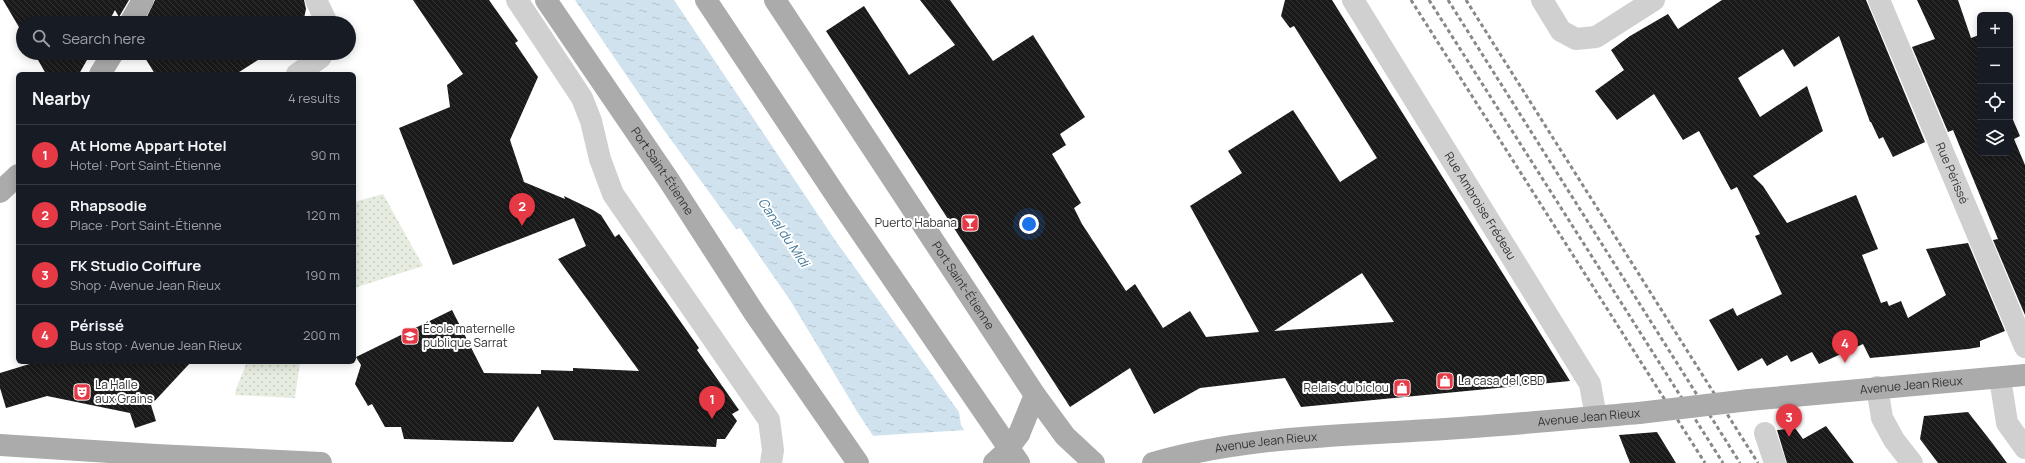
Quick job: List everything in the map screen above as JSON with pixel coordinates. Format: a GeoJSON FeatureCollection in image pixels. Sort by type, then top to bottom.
{"type":"FeatureCollection","features":[{"type":"Feature","properties":{"kind":"main road"},"geometry":{"type":"LineString","coordinates":[[134,16],[143,0]]}},
{"type":"Feature","properties":{"kind":"main road","name":"Port Saint-Étienne"},"geometry":{"type":"LineString","coordinates":[[546,0],[668,179],[755,314],[858,463]]}},
{"type":"Feature","properties":{"kind":"main road"},"geometry":{"type":"LineString","coordinates":[[706,0],[841,202],[1019,463]]}},
{"type":"Feature","properties":{"kind":"main road","name":"Port Saint-Étienne"},"geometry":{"type":"LineString","coordinates":[[775,0],[1035,395],[1064,436],[1094,463]]}},
{"type":"Feature","properties":{"kind":"main road"},"geometry":{"type":"LineString","coordinates":[[101,72],[109,60]]}},
{"type":"Feature","properties":{"kind":"main road"},"geometry":{"type":"LineString","coordinates":[[0,192],[16,177]]}},
{"type":"Feature","properties":{"kind":"main road","name":"Avenue Jean Rieux"},"geometry":{"type":"LineString","coordinates":[[1153,463],[1190,452],[1293,438],[1449,429],[1596,417],[1749,400],[2025,375]]}},
{"type":"Feature","properties":{"kind":"main road"},"geometry":{"type":"LineString","coordinates":[[994,463],[1005,453],[1019,434],[1035,395]]}},
{"type":"Feature","properties":{"kind":"main road"},"geometry":{"type":"LineString","coordinates":[[0,445],[73,457],[321,463]]}},
{"type":"Feature","properties":{"kind":"street"},"geometry":{"type":"LineString","coordinates":[[316,0],[324,16]]}},
{"type":"Feature","properties":{"kind":"street"},"geometry":{"type":"LineString","coordinates":[[517,0],[582,98],[591,121],[600,160],[613,194],[769,420],[773,450],[771,463]]}},
{"type":"Feature","properties":{"kind":"street","name":"Rue Ambroise Frédeau"},"geometry":{"type":"LineString","coordinates":[[1353,0],[1590,384],[1596,417]]}},
{"type":"Feature","properties":{"kind":"street"},"geometry":{"type":"LineString","coordinates":[[1542,0],[1561,32],[1576,39],[1596,37],[1654,0]]}},
{"type":"Feature","properties":{"kind":"street","name":"Rue Périssé"},"geometry":{"type":"LineString","coordinates":[[1879,0],[2025,347]]}},
{"type":"Feature","properties":{"kind":"street"},"geometry":{"type":"LineString","coordinates":[[300,72],[317,60]]}},
{"type":"Feature","properties":{"kind":"street"},"geometry":{"type":"LineString","coordinates":[[2000,378],[2007,423],[2025,448]]}},
{"type":"Feature","properties":{"kind":"street"},"geometry":{"type":"LineString","coordinates":[[1877,388],[1882,418],[1894,440],[1912,463]]}},
{"type":"Feature","properties":{"kind":"street"},"geometry":{"type":"LineString","coordinates":[[1765,433],[1775,463]]}},
{"type":"Feature","properties":{"kind":"shaded area"},"geometry":{"type":"Polygon","coordinates":[[[383,194],[423,266],[356,287],[356,201],[383,194]]]}},
{"type":"Feature","properties":{"kind":"shaded area"},"geometry":{"type":"Polygon","coordinates":[[[246,364],[300,364],[295,398],[235,395],[246,364]]]}},
{"type":"Feature","properties":{"kind":"water","name":"Canal du Midi"},"geometry":{"type":"Polygon","coordinates":[[[575,0],[674,0],[835,240],[959,412],[961,425],[985,463],[891,463],[858,413],[790,300],[740,228],[736,229],[661,126],[575,0]]]}},
{"type":"Feature","properties":{"kind":"pier"},"geometry":{"type":"Polygon","coordinates":[[[966,430],[987,463],[888,463],[870,436],[966,430]]]}},
{"type":"Feature","properties":{"kind":"building"},"geometry":{"type":"Polygon","coordinates":[[[3,0],[129,0],[120,16],[115,10],[112,16],[16,16],[16,22],[3,0]]]}},
{"type":"Feature","properties":{"kind":"building"},"geometry":{"type":"Polygon","coordinates":[[[155,0],[304,0],[306,9],[304,16],[147,16],[155,0]]]}},
{"type":"Feature","properties":{"kind":"building"},"geometry":{"type":"Polygon","coordinates":[[[413,0],[489,0],[518,41],[515,43],[538,77],[510,140],[524,182],[565,199],[564,196],[593,210],[601,215],[615,237],[619,234],[699,348],[697,350],[739,410],[732,414],[737,421],[725,439],[717,439],[716,447],[554,440],[538,406],[513,442],[404,439],[401,427],[385,427],[372,404],[368,406],[355,384],[361,365],[356,357],[452,310],[484,373],[541,374],[541,370],[573,371],[573,368],[639,371],[558,259],[586,246],[574,218],[453,265],[399,128],[450,107],[447,85],[463,74],[413,0]]]}},
{"type":"Feature","properties":{"kind":"building"},"geometry":{"type":"Polygon","coordinates":[[[920,0],[950,0],[993,61],[1033,35],[1085,117],[1060,134],[1066,145],[1052,154],[1081,203],[1074,208],[1082,224],[1126,291],[1135,284],[1163,328],[1190,311],[1206,337],[1259,332],[1190,206],[1242,173],[1228,151],[1293,110],[1340,182],[1377,158],[1294,26],[1290,28],[1281,16],[1285,0],[1332,0],[1570,381],[1301,407],[1285,378],[1200,388],[1154,414],[1130,368],[1070,407],[826,31],[864,6],[909,75],[955,45],[920,0]],[[1362,273],[1274,331],[1394,322],[1362,273]]]}},
{"type":"Feature","properties":{"kind":"building"},"geometry":{"type":"Polygon","coordinates":[[[1722,0],[1866,0],[1925,142],[1893,157],[1883,137],[1879,139],[1870,122],[1839,36],[1794,67],[1783,49],[1738,78],[1760,117],[1807,86],[1823,131],[1753,176],[1763,186],[1787,223],[1856,195],[1878,249],[1862,255],[1881,303],[1887,301],[1889,306],[1901,301],[1908,318],[1946,295],[1926,249],[1968,243],[2005,331],[1980,341],[1980,347],[1968,349],[1870,358],[1863,344],[1819,364],[1812,352],[1791,362],[1787,355],[1767,366],[1762,358],[1738,371],[1709,320],[1733,308],[1737,316],[1782,294],[1755,236],[1760,234],[1737,187],[1731,190],[1699,131],[1683,140],[1654,94],[1617,120],[1595,91],[1624,70],[1611,50],[1630,36],[1668,14],[1678,29],[1722,0]]]}},
{"type":"Feature","properties":{"kind":"building"},"geometry":{"type":"Polygon","coordinates":[[[1917,0],[1958,0],[1971,38],[1977,36],[1977,156],[2013,156],[2013,120],[2020,136],[2014,139],[2025,165],[2025,315],[1993,240],[1998,239],[1953,130],[1948,132],[1912,47],[1935,39],[1917,0]]]}},
{"type":"Feature","properties":{"kind":"building"},"geometry":{"type":"Polygon","coordinates":[[[38,60],[87,60],[80,72],[45,72],[38,60]]]}},
{"type":"Feature","properties":{"kind":"building"},"geometry":{"type":"Polygon","coordinates":[[[146,60],[258,60],[239,72],[154,72],[146,60]]]}},
{"type":"Feature","properties":{"kind":"building","name":"La Halle aux Grains"},"geometry":{"type":"Polygon","coordinates":[[[29,364],[189,364],[151,405],[156,421],[135,428],[130,413],[47,396],[6,408],[0,388],[0,373],[29,364]]]}},
{"type":"Feature","properties":{"kind":"building"},"geometry":{"type":"Polygon","coordinates":[[[1968,412],[2007,463],[1938,463],[1920,439],[1924,416],[1968,412]]]}},
{"type":"Feature","properties":{"kind":"building"},"geometry":{"type":"Polygon","coordinates":[[[1826,426],[1854,463],[1787,463],[1777,430],[1795,428],[1803,439],[1826,426]]]}},
{"type":"Feature","properties":{"kind":"building"},"geometry":{"type":"Polygon","coordinates":[[[1657,432],[1676,463],[1630,463],[1619,435],[1657,432]]]}},
{"type":"Feature","properties":{"kind":"railway"},"geometry":{"type":"LineString","coordinates":[[1411,0],[1705,463]]}},
{"type":"Feature","properties":{"kind":"railway"},"geometry":{"type":"LineString","coordinates":[[1429,0],[1723,463]]}},
{"type":"Feature","properties":{"kind":"railway"},"geometry":{"type":"LineString","coordinates":[[1448,0],[1740,463]]}},
{"type":"Feature","properties":{"kind":"railway"},"geometry":{"type":"LineString","coordinates":[[1466,0],[1758,463]]}},
{"type":"Feature","properties":{"kind":"place","name":"Puerto Habana"},"geometry":{"type":"Point","coordinates":[970,223]}},
{"type":"Feature","properties":{"kind":"place","name":"Rhapsodie"},"geometry":{"type":"Point","coordinates":[522,226]}},
{"type":"Feature","properties":{"kind":"place","name":"École maternelle publique Sarrat"},"geometry":{"type":"Point","coordinates":[410,336]}},
{"type":"Feature","properties":{"kind":"place","name":"Périssé"},"geometry":{"type":"Point","coordinates":[1845,363]}},
{"type":"Feature","properties":{"kind":"place","name":"La casa del CBD"},"geometry":{"type":"Point","coordinates":[1445,381]}},
{"type":"Feature","properties":{"kind":"place","name":"Relais du biclou"},"geometry":{"type":"Point","coordinates":[1402,388]}},
{"type":"Feature","properties":{"kind":"place","name":"La Halle aux Grains"},"geometry":{"type":"Point","coordinates":[82,392]}},
{"type":"Feature","properties":{"kind":"place","name":"At Home Appart Hotel"},"geometry":{"type":"Point","coordinates":[712,419]}},
{"type":"Feature","properties":{"kind":"place","name":"FK Studio Coiffure"},"geometry":{"type":"Point","coordinates":[1789,437]}}]}
